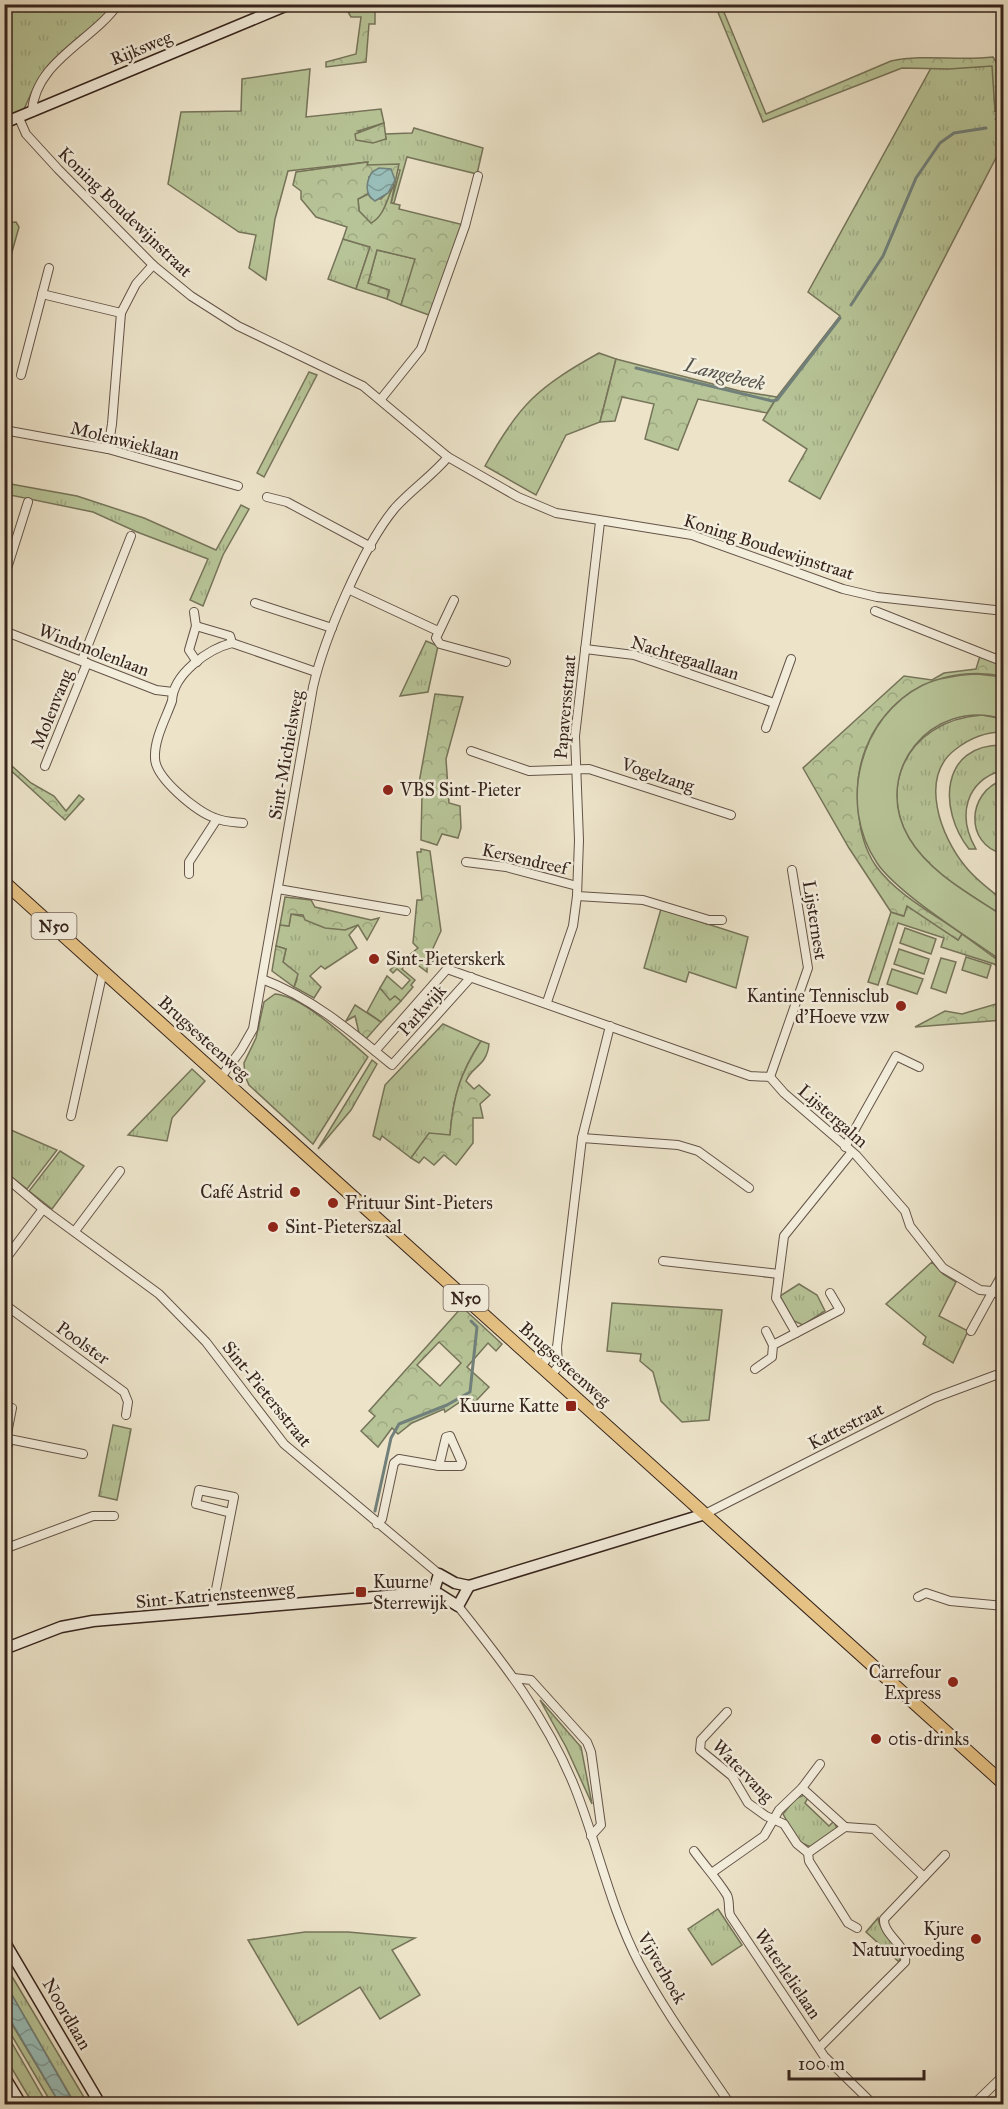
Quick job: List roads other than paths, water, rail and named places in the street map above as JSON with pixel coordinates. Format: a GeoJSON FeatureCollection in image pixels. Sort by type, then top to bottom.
{"type":"FeatureCollection","features":[{"type":"Feature","properties":{"kind":"main road","name":"Brugsesteenweg"},"geometry":{"type":"LineString","coordinates":[[4,882],[1004,1784]]}},
{"type":"Feature","properties":{"kind":"street"},"geometry":{"type":"LineString","coordinates":[[32,112],[33,101],[46,73],[64,54],[96,29],[118,4]]}},
{"type":"Feature","properties":{"kind":"street","name":"Rijksweg"},"geometry":{"type":"LineString","coordinates":[[4,123],[291,4]]}},
{"type":"Feature","properties":{"kind":"street","name":"Koning Boudewijnstraat"},"geometry":{"type":"LineString","coordinates":[[18,118],[26,134],[153,265],[191,296],[229,321],[343,375],[381,399],[448,457],[539,507],[600,522],[692,535],[843,590],[877,597],[1004,610]]}},
{"type":"Feature","properties":{"kind":"street"},"geometry":{"type":"LineString","coordinates":[[381,399],[421,350],[465,226],[478,176]]}},
{"type":"Feature","properties":{"kind":"street"},"geometry":{"type":"LineString","coordinates":[[108,449],[121,313],[136,284],[153,265]]}},
{"type":"Feature","properties":{"kind":"street"},"geometry":{"type":"LineString","coordinates":[[21,375],[50,268]]}},
{"type":"Feature","properties":{"kind":"street"},"geometry":{"type":"LineString","coordinates":[[42,294],[121,313]]}},
{"type":"Feature","properties":{"kind":"street","name":"Molenwieklaan"},"geometry":{"type":"LineString","coordinates":[[4,430],[108,449],[238,486]]}},
{"type":"Feature","properties":{"kind":"street","name":"Sint-Michielsweg"},"geometry":{"type":"LineString","coordinates":[[221,1077],[249,1037],[262,979],[316,672],[332,628],[371,547],[394,510],[448,457]]}},
{"type":"Feature","properties":{"kind":"street"},"geometry":{"type":"LineString","coordinates":[[267,497],[286,502],[371,547]]}},
{"type":"Feature","properties":{"kind":"street"},"geometry":{"type":"LineString","coordinates":[[4,578],[28,502]]}},
{"type":"Feature","properties":{"kind":"street","name":"Papaversstraat"},"geometry":{"type":"LineString","coordinates":[[547,1002],[573,926],[577,896],[579,840],[575,736],[600,522]]}},
{"type":"Feature","properties":{"kind":"street","name":"Molenvang"},"geometry":{"type":"LineString","coordinates":[[45,766],[131,536]]}},
{"type":"Feature","properties":{"kind":"street"},"geometry":{"type":"LineString","coordinates":[[350,590],[438,631]]}},
{"type":"Feature","properties":{"kind":"street"},"geometry":{"type":"LineString","coordinates":[[454,600],[436,638],[443,646],[506,662]]}},
{"type":"Feature","properties":{"kind":"street"},"geometry":{"type":"LineString","coordinates":[[255,603],[332,628]]}},
{"type":"Feature","properties":{"kind":"street"},"geometry":{"type":"LineString","coordinates":[[875,611],[1004,662]]}},
{"type":"Feature","properties":{"kind":"street"},"geometry":{"type":"LineString","coordinates":[[194,612],[196,626],[189,650],[197,662]]}},
{"type":"Feature","properties":{"kind":"street"},"geometry":{"type":"LineString","coordinates":[[196,626],[230,636],[232,643]]}},
{"type":"Feature","properties":{"kind":"street","name":"Windmolenlaan"},"geometry":{"type":"LineString","coordinates":[[4,631],[156,690],[172,692]]}},
{"type":"Feature","properties":{"kind":"street"},"geometry":{"type":"LineString","coordinates":[[243,823],[217,819],[168,784],[154,762],[154,753],[172,701],[172,692],[180,678],[197,662],[232,643],[316,672]]}},
{"type":"Feature","properties":{"kind":"street","name":"Nachtegaallaan"},"geometry":{"type":"LineString","coordinates":[[585,649],[634,655],[774,703]]}},
{"type":"Feature","properties":{"kind":"street"},"geometry":{"type":"LineString","coordinates":[[766,728],[791,659]]}},
{"type":"Feature","properties":{"kind":"street","name":"Vogelzang"},"geometry":{"type":"LineString","coordinates":[[471,751],[529,771],[589,769],[731,815]]}},
{"type":"Feature","properties":{"kind":"street"},"geometry":{"type":"LineString","coordinates":[[189,874],[189,862],[217,819]]}},
{"type":"Feature","properties":{"kind":"street","name":"Kersendreef"},"geometry":{"type":"LineString","coordinates":[[466,862],[506,867],[577,886]]}},
{"type":"Feature","properties":{"kind":"street","name":"Lijsternest"},"geometry":{"type":"LineString","coordinates":[[770,1077],[808,968],[792,870]]}},
{"type":"Feature","properties":{"kind":"street"},"geometry":{"type":"LineString","coordinates":[[278,889],[406,911]]}},
{"type":"Feature","properties":{"kind":"street"},"geometry":{"type":"LineString","coordinates":[[577,896],[643,900],[709,920],[722,920]]}},
{"type":"Feature","properties":{"kind":"street","name":"Parkwijk"},"geometry":{"type":"LineString","coordinates":[[262,979],[286,988],[318,1006],[392,1065],[471,977],[447,969],[375,1051]]}},
{"type":"Feature","properties":{"kind":"street"},"geometry":{"type":"LineString","coordinates":[[71,1116],[103,971]]}},
{"type":"Feature","properties":{"kind":"street"},"geometry":{"type":"LineString","coordinates":[[471,977],[547,1002],[750,1076],[770,1077]]}},
{"type":"Feature","properties":{"kind":"street"},"geometry":{"type":"LineString","coordinates":[[546,1371],[558,1366],[557,1347],[582,1138],[610,1026]]}},
{"type":"Feature","properties":{"kind":"street"},"geometry":{"type":"LineString","coordinates":[[796,1333],[776,1298],[784,1236],[848,1150],[896,1056],[919,1067]]}},
{"type":"Feature","properties":{"kind":"street","name":"Lijstergalm"},"geometry":{"type":"LineString","coordinates":[[770,1077],[848,1150],[905,1210],[910,1226],[943,1268],[980,1290],[992,1291],[1004,1297]]}},
{"type":"Feature","properties":{"kind":"street"},"geometry":{"type":"LineString","coordinates":[[582,1138],[678,1145],[698,1151],[749,1188]]}},
{"type":"Feature","properties":{"kind":"street"},"geometry":{"type":"LineString","coordinates":[[75,1231],[120,1171]]}},
{"type":"Feature","properties":{"kind":"street","name":"Sint-Pietersstraat"},"geometry":{"type":"LineString","coordinates":[[4,1176],[43,1209],[132,1271],[166,1300],[206,1342],[284,1444],[439,1574]]}},
{"type":"Feature","properties":{"kind":"street"},"geometry":{"type":"LineString","coordinates":[[4,1261],[43,1209]]}},
{"type":"Feature","properties":{"kind":"street"},"geometry":{"type":"LineString","coordinates":[[663,1261],[779,1275]]}},
{"type":"Feature","properties":{"kind":"street"},"geometry":{"type":"LineString","coordinates":[[971,1331],[1004,1271]]}},
{"type":"Feature","properties":{"kind":"street"},"geometry":{"type":"LineString","coordinates":[[773,1345],[840,1310],[830,1293]]}},
{"type":"Feature","properties":{"kind":"street","name":"Poolster"},"geometry":{"type":"LineString","coordinates":[[4,1304],[124,1392],[128,1402],[126,1415]]}},
{"type":"Feature","properties":{"kind":"street"},"geometry":{"type":"LineString","coordinates":[[756,1369],[772,1357],[773,1345],[766,1331]]}},
{"type":"Feature","properties":{"kind":"street"},"geometry":{"type":"LineString","coordinates":[[546,1371],[557,1347]]}},
{"type":"Feature","properties":{"kind":"street","name":"Kattestraat"},"geometry":{"type":"LineString","coordinates":[[705,1514],[934,1398],[1004,1372]]}},
{"type":"Feature","properties":{"kind":"street"},"geometry":{"type":"LineString","coordinates":[[4,1406],[12,1408],[4,1463]]}},
{"type":"Feature","properties":{"kind":"street"},"geometry":{"type":"LineString","coordinates":[[6,1439],[83,1454]]}},
{"type":"Feature","properties":{"kind":"street"},"geometry":{"type":"LineString","coordinates":[[377,1524],[382,1519],[394,1463],[399,1458],[439,1466]]}},
{"type":"Feature","properties":{"kind":"street"},"geometry":{"type":"LineString","coordinates":[[212,1611],[231,1513],[234,1497],[199,1490],[196,1504],[231,1513]]}},
{"type":"Feature","properties":{"kind":"street"},"geometry":{"type":"LineString","coordinates":[[469,1586],[458,1606],[448,1598],[433,1594],[439,1574],[455,1583],[469,1586],[705,1514]]}},
{"type":"Feature","properties":{"kind":"street"},"geometry":{"type":"LineString","coordinates":[[4,1549],[93,1516],[114,1516]]}},
{"type":"Feature","properties":{"kind":"street"},"geometry":{"type":"LineString","coordinates":[[918,1597],[926,1593],[950,1601],[1004,1606]]}},
{"type":"Feature","properties":{"kind":"street","name":"Sint-Katriensteenweg"},"geometry":{"type":"LineString","coordinates":[[4,1649],[61,1627],[82,1623],[433,1594]]}},
{"type":"Feature","properties":{"kind":"street","name":"Vijverhoek"},"geometry":{"type":"LineString","coordinates":[[458,1606],[514,1678],[559,1752],[619,1918],[640,1964],[730,2104]]}},
{"type":"Feature","properties":{"kind":"street","name":"Vijverhoek"},"geometry":{"type":"LineString","coordinates":[[514,1678],[531,1680],[587,1742],[591,1752],[601,1825],[591,1836]]}},
{"type":"Feature","properties":{"kind":"street","name":"Watervang"},"geometry":{"type":"LineString","coordinates":[[727,1712],[701,1740],[700,1750],[732,1776],[748,1803],[774,1819]]}},
{"type":"Feature","properties":{"kind":"street"},"geometry":{"type":"LineString","coordinates":[[713,1872],[764,1836],[774,1819],[820,1764]]}},
{"type":"Feature","properties":{"kind":"street"},"geometry":{"type":"LineString","coordinates":[[802,1788],[845,1827],[874,1830],[924,1877]]}},
{"type":"Feature","properties":{"kind":"street"},"geometry":{"type":"LineString","coordinates":[[774,1819],[784,1824],[797,1844],[808,1853]]}},
{"type":"Feature","properties":{"kind":"street"},"geometry":{"type":"LineString","coordinates":[[808,1853],[845,1827]]}},
{"type":"Feature","properties":{"kind":"street","name":"Waterlelielaan"},"geometry":{"type":"LineString","coordinates":[[694,1851],[705,1866],[713,1872],[728,1896],[730,1915],[824,2056],[873,2104]]}},
{"type":"Feature","properties":{"kind":"street"},"geometry":{"type":"LineString","coordinates":[[808,1853],[808,1861],[848,1923],[857,1928]]}},
{"type":"Feature","properties":{"kind":"street"},"geometry":{"type":"LineString","coordinates":[[820,2047],[905,1962],[905,1955],[885,1927],[884,1919],[945,1855]]}},
{"type":"Feature","properties":{"kind":"street","name":"Noordlaan"},"geometry":{"type":"LineString","coordinates":[[4,1941],[100,2104]]}},
{"type":"Feature","properties":{"kind":"street"},"geometry":{"type":"LineString","coordinates":[[974,2104],[1004,2075]]}},
{"type":"Feature","properties":{"kind":"street"},"geometry":{"type":"LineString","coordinates":[[4,2076],[21,2104]]}},
{"type":"Feature","properties":{"kind":"water"},"geometry":{"type":"Polygon","coordinates":[[[379,168],[391,169],[395,180],[388,193],[375,201],[369,195],[367,184],[372,172],[379,168]]]}},
{"type":"Feature","properties":{"kind":"water"},"geometry":{"type":"Polygon","coordinates":[[[5,1983],[75,2104],[60,2104],[5,2011],[5,1983]]]}},
{"type":"Feature","properties":{"kind":"waterway","name":"Langebeek"},"geometry":{"type":"LineString","coordinates":[[996,119],[1004,116]]}},
{"type":"Feature","properties":{"kind":"waterway","name":"Langebeek"},"geometry":{"type":"LineString","coordinates":[[851,305],[883,256],[916,178],[940,143],[954,133],[986,128]]}},
{"type":"Feature","properties":{"kind":"waterway","name":"Langebeek"},"geometry":{"type":"LineString","coordinates":[[636,368],[772,401],[777,400],[840,318]]}},
{"type":"Feature","properties":{"kind":"waterway","name":"Langebeek"},"geometry":{"type":"LineString","coordinates":[[375,1511],[391,1438],[399,1424],[447,1405],[470,1392],[477,1327],[471,1321]]}},
{"type":"Feature","properties":{"kind":"place","name":"VBS Sint-Pieter"},"geometry":{"type":"Point","coordinates":[388,790]}},
{"type":"Feature","properties":{"kind":"place","name":"Sint-Pieterskerk"},"geometry":{"type":"Point","coordinates":[374,959]}},
{"type":"Feature","properties":{"kind":"place","name":"Kantine Tennisclub d'Hoeve vzw"},"geometry":{"type":"Point","coordinates":[901,1006]}},
{"type":"Feature","properties":{"kind":"place","name":"Café Astrid"},"geometry":{"type":"Point","coordinates":[295,1192]}},
{"type":"Feature","properties":{"kind":"place","name":"Frituur Sint-Pieters"},"geometry":{"type":"Point","coordinates":[333,1203]}},
{"type":"Feature","properties":{"kind":"place","name":"Sint-Pieterszaal"},"geometry":{"type":"Point","coordinates":[273,1227]}},
{"type":"Feature","properties":{"kind":"place","name":"Kuurne Katte"},"geometry":{"type":"Point","coordinates":[571,1406]}},
{"type":"Feature","properties":{"kind":"place","name":"Kuurne Sterrewijk"},"geometry":{"type":"Point","coordinates":[361,1592]}},
{"type":"Feature","properties":{"kind":"place","name":"Carrefour Express"},"geometry":{"type":"Point","coordinates":[953,1682]}},
{"type":"Feature","properties":{"kind":"place","name":"0tis-drinks"},"geometry":{"type":"Point","coordinates":[876,1739]}},
{"type":"Feature","properties":{"kind":"place","name":"Kjure Natuurvoeding"},"geometry":{"type":"Point","coordinates":[976,1939]}}]}
